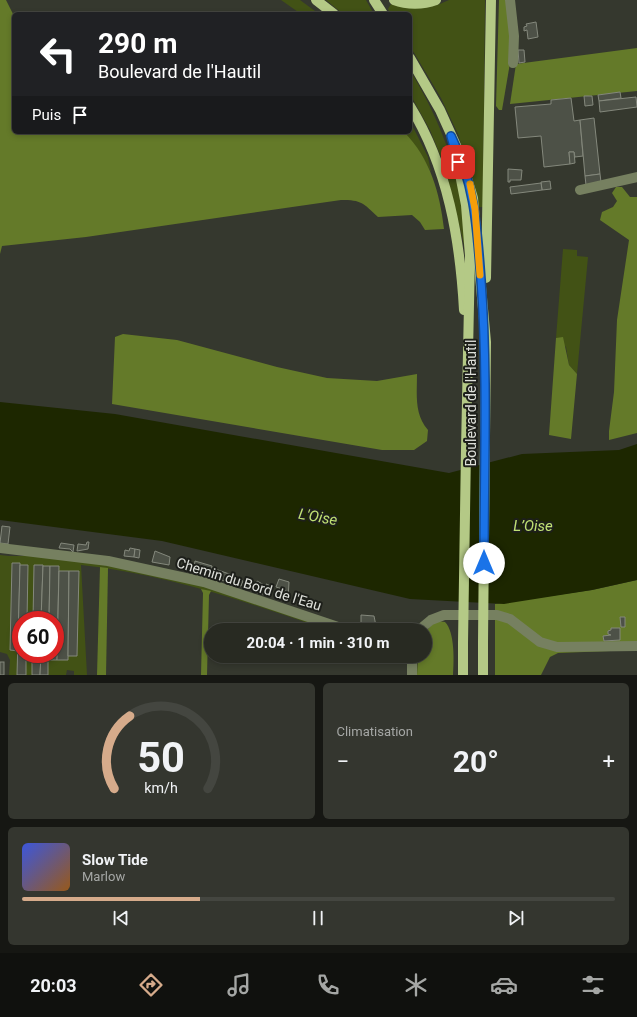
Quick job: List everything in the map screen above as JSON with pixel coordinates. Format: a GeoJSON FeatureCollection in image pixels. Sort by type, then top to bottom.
{"type":"FeatureCollection","features":[{"type":"Feature","properties":{"kind":"main road"},"geometry":{"type":"LineString","coordinates":[[316,0],[331,12]]}},
{"type":"Feature","properties":{"kind":"main road"},"geometry":{"type":"LineString","coordinates":[[374,0],[382,12]]}},
{"type":"Feature","properties":{"kind":"main road"},"geometry":{"type":"LineString","coordinates":[[394,0],[411,4],[436,0]]}},
{"type":"Feature","properties":{"kind":"main road"},"geometry":{"type":"LineString","coordinates":[[486,342],[491,0]]}},
{"type":"Feature","properties":{"kind":"main road","name":"Boulevard de l'Hautil"},"geometry":{"type":"LineString","coordinates":[[412,62],[434,100],[451,136],[465,168],[473,198],[486,342],[483,675]]}},
{"type":"Feature","properties":{"kind":"main road"},"geometry":{"type":"LineString","coordinates":[[412,110],[431,146],[452,209],[461,261],[467,368]]}},
{"type":"Feature","properties":{"kind":"main road","name":"Boulevard de l'Hautil"},"geometry":{"type":"LineString","coordinates":[[451,136],[463,191],[468,231],[470,300],[467,368],[463,675]]}},
{"type":"Feature","properties":{"kind":"street"},"geometry":{"type":"LineString","coordinates":[[510,0],[514,36],[513,63]]}},
{"type":"Feature","properties":{"kind":"street"},"geometry":{"type":"LineString","coordinates":[[580,190],[637,177]]}},
{"type":"Feature","properties":{"kind":"street","name":"Chemin du Bord de l'Eau"},"geometry":{"type":"LineString","coordinates":[[0,548],[108,561],[183,577],[204,582],[326,623]]}},
{"type":"Feature","properties":{"kind":"street"},"geometry":{"type":"LineString","coordinates":[[428,623],[431,620],[444,615],[497,615],[510,619],[540,642],[557,647],[637,646]]}},
{"type":"Feature","properties":{"kind":"street"},"geometry":{"type":"LineString","coordinates":[[412,663],[412,675]]}},
{"type":"Feature","properties":{"kind":"shaded area"},"geometry":{"type":"Polygon","coordinates":[[[281,0],[300,0],[316,12],[298,12],[281,0]]]}},
{"type":"Feature","properties":{"kind":"shaded area"},"geometry":{"type":"Polygon","coordinates":[[[326,0],[366,0],[373,12],[341,12],[326,0]]]}},
{"type":"Feature","properties":{"kind":"shaded area"},"geometry":{"type":"Polygon","coordinates":[[[449,0],[485,0],[483,207],[478,207],[472,178],[458,134],[441,98],[412,49],[412,12],[389,12],[388,9],[391,4],[427,7],[449,0]]]}},
{"type":"Feature","properties":{"kind":"shaded area"},"geometry":{"type":"Polygon","coordinates":[[[412,74],[436,119],[449,153],[459,188],[462,206],[465,249],[445,167],[430,130],[412,98],[412,74]]]}},
{"type":"Feature","properties":{"kind":"shaded area"},"geometry":{"type":"Polygon","coordinates":[[[412,125],[428,157],[431,172],[405,134],[412,134],[412,125]]]}},
{"type":"Feature","properties":{"kind":"shaded area"},"geometry":{"type":"Polygon","coordinates":[[[563,249],[577,250],[577,256],[588,257],[577,374],[569,365],[566,347],[556,338],[563,249]]]}},
{"type":"Feature","properties":{"kind":"shaded area"},"geometry":{"type":"Polygon","coordinates":[[[0,555],[41,556],[95,562],[207,585],[318,623],[308,623],[206,590],[175,582],[113,569],[81,565],[87,675],[74,675],[74,671],[67,670],[66,675],[9,675],[10,660],[7,654],[0,652],[0,555]]]}},
{"type":"Feature","properties":{"kind":"green space"},"geometry":{"type":"Polygon","coordinates":[[[0,0],[6,0],[12,12],[12,134],[406,134],[421,153],[432,177],[440,202],[444,229],[425,230],[420,222],[412,215],[378,217],[362,203],[341,200],[86,237],[2,246],[0,254],[0,0]]]}},
{"type":"Feature","properties":{"kind":"green space"},"geometry":{"type":"Polygon","coordinates":[[[499,0],[506,0],[511,37],[510,63],[502,110],[499,110],[496,106],[499,0]]]}},
{"type":"Feature","properties":{"kind":"green space"},"geometry":{"type":"Polygon","coordinates":[[[637,48],[637,91],[510,104],[516,64],[637,48]]]}},
{"type":"Feature","properties":{"kind":"green space"},"geometry":{"type":"Polygon","coordinates":[[[616,187],[622,187],[630,197],[637,197],[637,433],[609,440],[614,392],[617,320],[629,240],[600,220],[602,212],[613,207],[617,201],[612,193],[616,187]]]}},
{"type":"Feature","properties":{"kind":"green space"},"geometry":{"type":"Polygon","coordinates":[[[123,334],[177,340],[277,367],[327,378],[377,381],[417,374],[418,411],[428,430],[427,441],[414,450],[382,450],[112,404],[115,337],[123,334]]]}},
{"type":"Feature","properties":{"kind":"green space"},"geometry":{"type":"Polygon","coordinates":[[[563,337],[569,365],[577,374],[571,439],[549,435],[556,338],[563,337]]]}},
{"type":"Feature","properties":{"kind":"green space"},"geometry":{"type":"Polygon","coordinates":[[[100,567],[108,568],[106,675],[97,675],[100,567]]]}},
{"type":"Feature","properties":{"kind":"green space"},"geometry":{"type":"Polygon","coordinates":[[[637,580],[637,650],[558,653],[550,657],[541,675],[495,675],[495,604],[592,590],[637,580]]]}},
{"type":"Feature","properties":{"kind":"green space"},"geometry":{"type":"Polygon","coordinates":[[[201,589],[211,591],[209,595],[208,623],[204,623],[204,663],[207,663],[207,675],[201,675],[203,593],[201,589]]]}},
{"type":"Feature","properties":{"kind":"green space"},"geometry":{"type":"Polygon","coordinates":[[[438,621],[445,622],[451,633],[454,662],[453,675],[417,675],[418,663],[432,663],[433,624],[438,621]]]}},
{"type":"Feature","properties":{"kind":"water","name":"L’Oise"},"geometry":{"type":"Polygon","coordinates":[[[0,402],[115,414],[449,473],[522,454],[619,450],[637,444],[637,580],[592,590],[504,604],[410,599],[162,541],[0,520],[0,402]]]}},
{"type":"Feature","properties":{"kind":"building"},"geometry":{"type":"Polygon","coordinates":[[[536,22],[538,37],[528,39],[527,30],[524,31],[524,27],[527,26],[526,24],[536,22]]]}},
{"type":"Feature","properties":{"kind":"building"},"geometry":{"type":"Polygon","coordinates":[[[518,50],[524,50],[525,62],[519,63],[518,50]]]}},
{"type":"Feature","properties":{"kind":"building"},"geometry":{"type":"Polygon","coordinates":[[[620,92],[621,98],[599,101],[598,95],[620,92]]]}},
{"type":"Feature","properties":{"kind":"building"},"geometry":{"type":"Polygon","coordinates":[[[584,96],[592,96],[593,105],[585,106],[584,96]]]}},
{"type":"Feature","properties":{"kind":"building"},"geometry":{"type":"Polygon","coordinates":[[[636,97],[637,107],[600,112],[599,101],[636,97]]]}},
{"type":"Feature","properties":{"kind":"building"},"geometry":{"type":"Polygon","coordinates":[[[571,98],[574,121],[580,120],[583,156],[575,157],[574,152],[569,152],[570,164],[544,167],[541,136],[518,138],[515,107],[551,104],[551,100],[571,98]]]}},
{"type":"Feature","properties":{"kind":"building"},"geometry":{"type":"Polygon","coordinates":[[[594,118],[600,174],[585,176],[580,120],[594,118]]]}},
{"type":"Feature","properties":{"kind":"building"},"geometry":{"type":"Polygon","coordinates":[[[569,152],[574,152],[575,163],[570,164],[569,152]]]}},
{"type":"Feature","properties":{"kind":"building"},"geometry":{"type":"Polygon","coordinates":[[[508,169],[522,170],[521,180],[510,180],[510,182],[508,182],[508,169]]]}},
{"type":"Feature","properties":{"kind":"building"},"geometry":{"type":"Polygon","coordinates":[[[600,174],[601,182],[586,185],[585,176],[600,174]]]}},
{"type":"Feature","properties":{"kind":"building"},"geometry":{"type":"Polygon","coordinates":[[[550,181],[551,189],[542,190],[541,182],[550,181]]]}},
{"type":"Feature","properties":{"kind":"building"},"geometry":{"type":"Polygon","coordinates":[[[541,183],[542,190],[511,194],[510,187],[541,183]]]}},
{"type":"Feature","properties":{"kind":"building"},"geometry":{"type":"Polygon","coordinates":[[[2,526],[10,527],[8,544],[0,543],[2,526]]]}},
{"type":"Feature","properties":{"kind":"building"},"geometry":{"type":"Polygon","coordinates":[[[87,542],[89,542],[88,549],[77,551],[78,544],[86,545],[87,542]]]}},
{"type":"Feature","properties":{"kind":"building"},"geometry":{"type":"Polygon","coordinates":[[[61,543],[74,545],[73,552],[70,549],[59,548],[61,543]]]}},
{"type":"Feature","properties":{"kind":"building"},"geometry":{"type":"Polygon","coordinates":[[[130,548],[135,549],[134,557],[124,556],[125,550],[129,551],[130,548]]]}},
{"type":"Feature","properties":{"kind":"building"},"geometry":{"type":"Polygon","coordinates":[[[135,549],[140,550],[139,558],[134,557],[135,549]]]}},
{"type":"Feature","properties":{"kind":"building"},"geometry":{"type":"Polygon","coordinates":[[[155,551],[170,557],[169,565],[152,562],[155,551]]]}},
{"type":"Feature","properties":{"kind":"building"},"geometry":{"type":"Polygon","coordinates":[[[195,561],[212,566],[211,575],[186,571],[187,566],[194,567],[195,561]]]}},
{"type":"Feature","properties":{"kind":"building"},"geometry":{"type":"Polygon","coordinates":[[[12,563],[20,563],[19,611],[12,611],[12,650],[10,650],[12,563]]]}},
{"type":"Feature","properties":{"kind":"building"},"geometry":{"type":"Polygon","coordinates":[[[20,565],[28,565],[27,611],[19,611],[20,565]]]}},
{"type":"Feature","properties":{"kind":"building"},"geometry":{"type":"Polygon","coordinates":[[[34,565],[43,565],[41,611],[33,611],[34,565]]]}},
{"type":"Feature","properties":{"kind":"building"},"geometry":{"type":"Polygon","coordinates":[[[43,566],[50,566],[49,611],[41,611],[43,566]]]}},
{"type":"Feature","properties":{"kind":"building"},"geometry":{"type":"Polygon","coordinates":[[[50,566],[59,566],[58,611],[49,611],[50,566]]]}},
{"type":"Feature","properties":{"kind":"building"},"geometry":{"type":"Polygon","coordinates":[[[215,569],[235,576],[234,579],[243,581],[241,586],[215,578],[215,569]]]}},
{"type":"Feature","properties":{"kind":"building"},"geometry":{"type":"Polygon","coordinates":[[[59,571],[69,571],[68,660],[64,660],[64,611],[58,611],[59,571]]]}},
{"type":"Feature","properties":{"kind":"building"},"geometry":{"type":"Polygon","coordinates":[[[69,571],[79,571],[77,656],[68,656],[69,571]]]}},
{"type":"Feature","properties":{"kind":"building"},"geometry":{"type":"Polygon","coordinates":[[[279,579],[289,582],[288,599],[283,599],[285,590],[276,587],[279,579]]]}},
{"type":"Feature","properties":{"kind":"building"},"geometry":{"type":"Polygon","coordinates":[[[257,581],[266,586],[266,584],[271,586],[268,595],[254,592],[257,581]]]}},
{"type":"Feature","properties":{"kind":"building"},"geometry":{"type":"Polygon","coordinates":[[[277,591],[283,592],[283,599],[277,597],[277,591]]]}},
{"type":"Feature","properties":{"kind":"building"},"geometry":{"type":"Polygon","coordinates":[[[302,600],[311,601],[310,609],[301,606],[302,600]]]}},
{"type":"Feature","properties":{"kind":"building"},"geometry":{"type":"Polygon","coordinates":[[[361,615],[374,616],[375,623],[361,623],[361,615]]]}},
{"type":"Feature","properties":{"kind":"building"},"geometry":{"type":"Polygon","coordinates":[[[620,617],[625,617],[625,627],[621,627],[620,617]]]}},
{"type":"Feature","properties":{"kind":"building"},"geometry":{"type":"Polygon","coordinates":[[[611,628],[620,628],[620,640],[604,641],[603,636],[611,635],[608,634],[608,631],[611,630],[611,628]]]}},
{"type":"Feature","properties":{"kind":"building"},"geometry":{"type":"Polygon","coordinates":[[[0,662],[4,662],[4,675],[0,675],[0,662]]]}},
{"type":"Feature","properties":{"kind":"building"},"geometry":{"type":"Polygon","coordinates":[[[17,663],[26,663],[26,675],[17,675],[17,663]]]}},
{"type":"Feature","properties":{"kind":"building"},"geometry":{"type":"Polygon","coordinates":[[[32,663],[41,663],[40,675],[32,675],[32,663]]]}},
{"type":"Feature","properties":{"kind":"building"},"geometry":{"type":"Polygon","coordinates":[[[41,663],[48,663],[48,675],[40,675],[41,663]]]}},
{"type":"Feature","properties":{"kind":"slow traffic"},"geometry":{"type":"LineString","coordinates":[[470,184],[475,209],[480,275]]}},
{"type":"Feature","properties":{"kind":"route"},"geometry":{"type":"LineString","coordinates":[[458,162],[451,136],[459,152],[470,183],[475,209],[486,342],[484,563]]}},
{"type":"Feature","properties":{"kind":"water label","name":"L'Oise"},"geometry":{"type":"Point","coordinates":[318,517]}}]}
